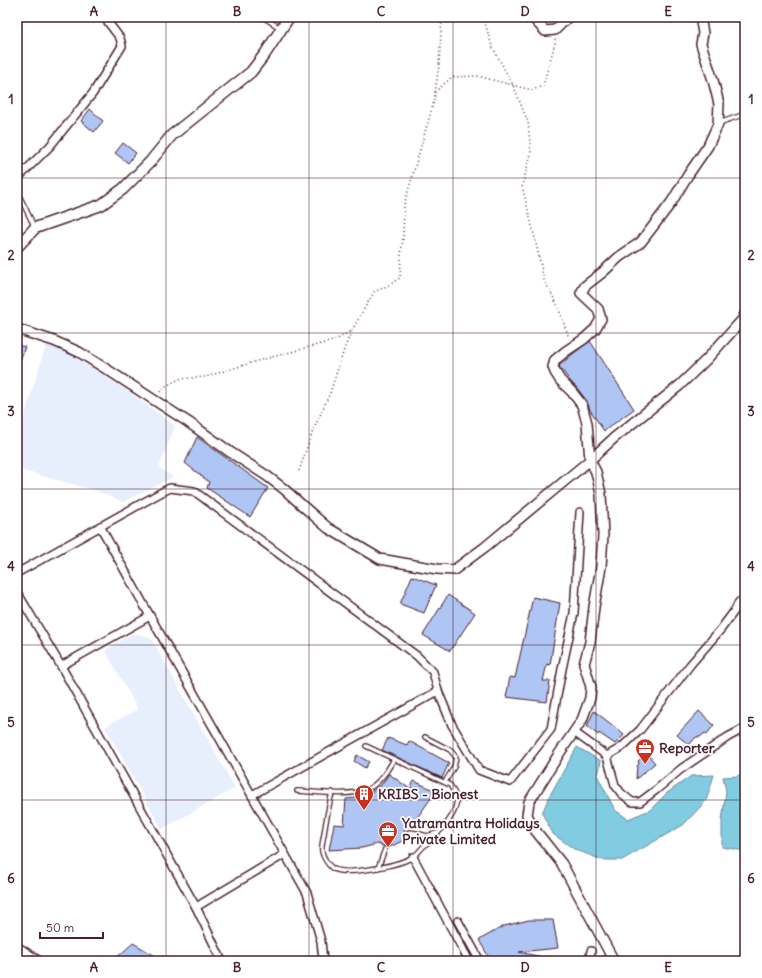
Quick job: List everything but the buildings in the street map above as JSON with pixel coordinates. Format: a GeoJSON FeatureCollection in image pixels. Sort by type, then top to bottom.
{"type":"FeatureCollection","features":[{"type":"Feature","properties":{"kind":"main road"},"geometry":{"type":"LineString","coordinates":[[17,247],[35,228],[101,205],[123,189],[150,162],[172,135],[251,72],[265,54],[289,17]]}},
{"type":"Feature","properties":{"kind":"main road"},"geometry":{"type":"LineString","coordinates":[[17,948],[37,961]]}},
{"type":"Feature","properties":{"kind":"main road"},"geometry":{"type":"LineString","coordinates":[[17,957],[23,961]]}},
{"type":"Feature","properties":{"kind":"street"},"geometry":{"type":"LineString","coordinates":[[17,179],[50,146],[94,93],[122,46],[120,38],[104,17]]}},
{"type":"Feature","properties":{"kind":"street"},"geometry":{"type":"LineString","coordinates":[[532,17],[545,31],[555,30],[568,17]]}},
{"type":"Feature","properties":{"kind":"street"},"geometry":{"type":"LineString","coordinates":[[614,961],[562,864],[536,830],[527,815],[529,802],[582,720],[590,698],[592,687],[584,664],[590,642],[601,567],[603,535],[601,494],[596,472],[590,460],[587,423],[582,405],[560,380],[553,367],[555,360],[584,339],[595,329],[602,319],[598,309],[581,293],[585,286],[619,257],[641,242],[671,203],[708,146],[718,124],[719,104],[701,44],[703,33],[700,17]]}},
{"type":"Feature","properties":{"kind":"street"},"geometry":{"type":"LineString","coordinates":[[17,329],[54,341],[79,352],[188,422],[230,452],[268,476],[328,528],[380,559],[437,569],[454,570],[485,547],[590,460],[614,438],[679,386],[706,360],[743,319],[745,314]]}},
{"type":"Feature","properties":{"kind":"street"},"geometry":{"type":"LineString","coordinates":[[17,573],[170,488],[194,491],[417,656],[432,672],[452,725],[479,770],[510,782],[551,729],[574,613],[580,512]]}},
{"type":"Feature","properties":{"kind":"street"},"geometry":{"type":"LineString","coordinates":[[100,526],[307,893],[321,941],[323,961]]}},
{"type":"Feature","properties":{"kind":"street"},"geometry":{"type":"LineString","coordinates":[[17,592],[61,666],[196,907],[222,961]]}},
{"type":"Feature","properties":{"kind":"street"},"geometry":{"type":"LineString","coordinates":[[607,756],[622,747],[640,730],[690,665],[736,610],[739,602]]}},
{"type":"Feature","properties":{"kind":"street"},"geometry":{"type":"LineString","coordinates":[[61,666],[150,616]]}},
{"type":"Feature","properties":{"kind":"street"},"geometry":{"type":"LineString","coordinates":[[252,795],[438,691]]}},
{"type":"Feature","properties":{"kind":"street"},"geometry":{"type":"LineString","coordinates":[[574,732],[607,756],[615,785],[621,793],[632,802],[640,802],[681,769],[728,737],[745,728]]}},
{"type":"Feature","properties":{"kind":"street"},"geometry":{"type":"LineString","coordinates":[[196,907],[285,854]]}},
{"type":"Feature","properties":{"kind":"street"},"geometry":{"type":"LineString","coordinates":[[412,857],[469,961]]}},
{"type":"Feature","properties":{"kind":"street"},"geometry":{"type":"LineString","coordinates":[[458,921],[480,961]]}},
{"type":"Feature","properties":{"kind":"street"},"geometry":{"type":"LineString","coordinates":[[589,961],[591,951]]}},
{"type":"Feature","properties":{"kind":"lane"},"geometry":{"type":"LineString","coordinates":[[263,17],[280,29]]}},
{"type":"Feature","properties":{"kind":"lane"},"geometry":{"type":"LineString","coordinates":[[718,124],[745,114]]}},
{"type":"Feature","properties":{"kind":"lane"},"geometry":{"type":"LineString","coordinates":[[17,191],[35,228]]}},
{"type":"Feature","properties":{"kind":"lane"},"geometry":{"type":"LineString","coordinates":[[425,737],[450,750],[456,757],[454,767],[445,782]]}},
{"type":"Feature","properties":{"kind":"lane"},"geometry":{"type":"LineString","coordinates":[[332,792],[322,842],[322,853],[326,862],[332,868],[342,871],[378,868],[412,857],[438,832],[451,816],[456,804],[455,792],[450,785],[366,746]]}},
{"type":"Feature","properties":{"kind":"lane"},"geometry":{"type":"LineString","coordinates":[[297,791],[353,794],[368,789],[379,782],[394,759]]}},
{"type":"Feature","properties":{"kind":"lane"},"geometry":{"type":"LineString","coordinates":[[409,832],[427,836],[438,832]]}},
{"type":"Feature","properties":{"kind":"lane"},"geometry":{"type":"LineString","coordinates":[[378,868],[385,849]]}},
{"type":"Feature","properties":{"kind":"path"},"geometry":{"type":"LineString","coordinates":[[299,471],[312,432],[330,394],[352,330],[374,292],[400,278],[404,205],[434,101],[439,64],[442,17]]}},
{"type":"Feature","properties":{"kind":"path"},"geometry":{"type":"LineString","coordinates":[[483,17],[492,46],[512,85],[528,122],[531,154],[522,186],[534,230],[544,280],[557,304],[572,347]]}},
{"type":"Feature","properties":{"kind":"path"},"geometry":{"type":"LineString","coordinates":[[435,92],[452,77],[476,76],[532,90],[543,86],[556,43],[555,30]]}},
{"type":"Feature","properties":{"kind":"path"},"geometry":{"type":"LineString","coordinates":[[152,399],[166,386],[179,379],[205,377],[257,361],[336,340],[352,330]]}},
{"type":"Feature","properties":{"kind":"shaded area"},"geometry":{"type":"Polygon","coordinates":[[[48,339],[129,392],[175,426],[159,468],[173,477],[123,502],[97,491],[17,469],[17,430],[20,430],[48,339]]]}},
{"type":"Feature","properties":{"kind":"shaded area"},"geometry":{"type":"Polygon","coordinates":[[[132,634],[144,635],[152,640],[235,788],[162,829],[105,727],[138,709],[105,650],[132,634]]]}},
{"type":"Feature","properties":{"kind":"water"},"geometry":{"type":"Polygon","coordinates":[[[577,747],[601,761],[598,777],[615,810],[628,819],[650,810],[667,793],[691,776],[714,775],[706,801],[683,825],[622,860],[602,860],[574,849],[553,834],[542,813],[550,795],[577,747]]]}},
{"type":"Feature","properties":{"kind":"water"},"geometry":{"type":"Polygon","coordinates":[[[745,769],[745,851],[722,847],[722,820],[726,791],[723,777],[738,776],[745,769]]]}},
{"type":"Feature","properties":{"kind":"place","name":"Reporter"},"geometry":{"type":"Point","coordinates":[645,765]}},
{"type":"Feature","properties":{"kind":"place","name":"KRIBS - Bionest"},"geometry":{"type":"Point","coordinates":[364,811]}},
{"type":"Feature","properties":{"kind":"place","name":"Yatramantra Holidays Private Limited"},"geometry":{"type":"Point","coordinates":[388,848]}}]}
